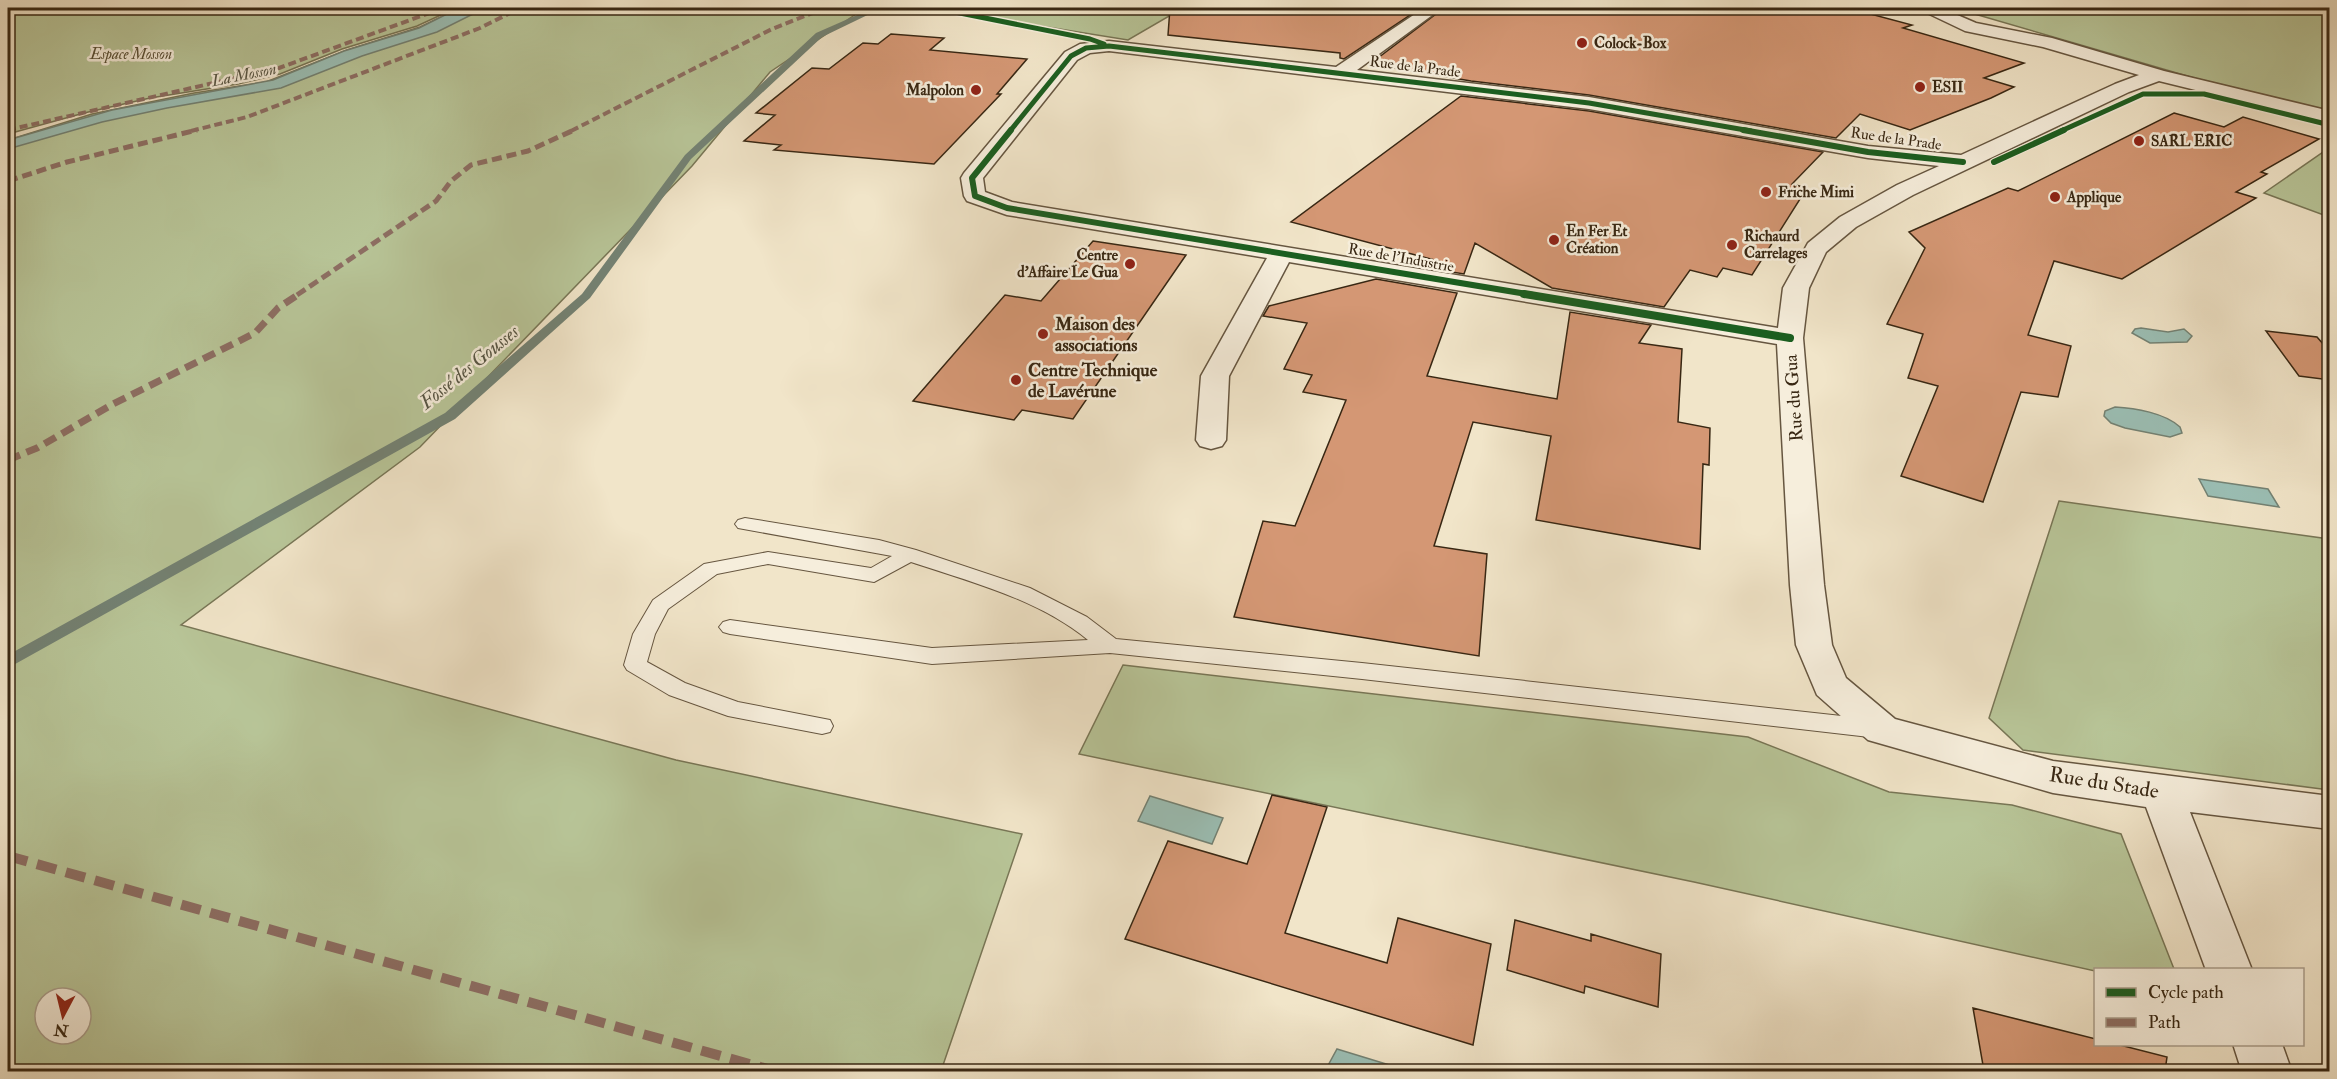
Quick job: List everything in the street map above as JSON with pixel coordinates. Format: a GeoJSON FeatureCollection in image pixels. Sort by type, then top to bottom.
{"type":"FeatureCollection","features":[{"type":"Feature","properties":{"kind":"street"},"geometry":{"type":"LineString","coordinates":[[1340,74],[1434,8]]}},
{"type":"Feature","properties":{"kind":"street"},"geometry":{"type":"LineString","coordinates":[[1929,8],[1971,27],[2046,42],[2158,75],[2330,117]]}},
{"type":"Feature","properties":{"kind":"street","name":"Rue de la Prade"},"geometry":{"type":"LineString","coordinates":[[1006,207],[975,196],[972,178],[1071,56],[1086,48],[1109,46],[1589,103],[1868,152],[1963,162]]}},
{"type":"Feature","properties":{"kind":"street","name":"Rue du Gua"},"geometry":{"type":"LineString","coordinates":[[1882,730],[1830,685],[1814,645],[1807,585],[1790,339],[1796,288],[1815,248],[1848,222],[1905,190],[1963,162],[2122,88],[2158,75]]}},
{"type":"Feature","properties":{"kind":"street","name":"Rue de la Prade"},"geometry":{"type":"LineString","coordinates":[[1868,152],[1897,166],[1922,183]]}},
{"type":"Feature","properties":{"kind":"street","name":"Rue de l'Industrie"},"geometry":{"type":"LineString","coordinates":[[1006,207],[1790,339]]}},
{"type":"Feature","properties":{"kind":"street"},"geometry":{"type":"LineString","coordinates":[[1211,440],[1215,376],[1282,253]]}},
{"type":"Feature","properties":{"kind":"street","name":"Rue du Stade"},"geometry":{"type":"LineString","coordinates":[[1882,730],[2053,777],[2162,793],[2330,813]]}},
{"type":"Feature","properties":{"kind":"street"},"geometry":{"type":"LineString","coordinates":[[2162,793],[2229,968]]}},
{"type":"Feature","properties":{"kind":"street"},"geometry":{"type":"LineString","coordinates":[[2258,1046],[2267,1071]]}},
{"type":"Feature","properties":{"kind":"lane"},"geometry":{"type":"LineString","coordinates":[[745,524],[879,546],[1023,592],[1080,622],[1110,646]]}},
{"type":"Feature","properties":{"kind":"lane"},"geometry":{"type":"LineString","coordinates":[[822,726],[736,710],[677,688],[635,665],[644,634],[660,605],[711,569],[768,558],[874,575],[909,554]]}},
{"type":"Feature","properties":{"kind":"lane"},"geometry":{"type":"LineString","coordinates":[[730,627],[932,656],[1110,646],[1362,671],[1882,730]]}},
{"type":"Feature","properties":{"kind":"green space","name":"Espace Mosson"},"geometry":{"type":"Polygon","coordinates":[[[8,8],[456,8],[417,26],[342,49],[280,74],[238,84],[150,98],[8,134],[8,8]]]}},
{"type":"Feature","properties":{"kind":"green space"},"geometry":{"type":"Polygon","coordinates":[[[460,8],[865,8],[770,72],[692,166],[420,447],[181,625],[676,760],[1022,834],[941,1071],[8,1072],[8,140],[92,114],[194,93],[266,82],[347,50],[420,27],[460,8]]]}},
{"type":"Feature","properties":{"kind":"green space"},"geometry":{"type":"Polygon","coordinates":[[[929,8],[1183,8],[1128,40],[929,8]]]}},
{"type":"Feature","properties":{"kind":"green space"},"geometry":{"type":"Polygon","coordinates":[[[1954,8],[2329,8],[2329,111],[2194,78],[1954,8]]]}},
{"type":"Feature","properties":{"kind":"green space"},"geometry":{"type":"Polygon","coordinates":[[[2329,148],[2329,217],[2264,193],[2329,148]]]}},
{"type":"Feature","properties":{"kind":"green space"},"geometry":{"type":"Polygon","coordinates":[[[2059,501],[2329,539],[2329,790],[2023,750],[1989,718],[2059,501]]]}},
{"type":"Feature","properties":{"kind":"green space"},"geometry":{"type":"Polygon","coordinates":[[[1123,665],[1748,737],[1889,792],[2012,805],[2121,834],[2174,968],[2094,968],[2094,971],[1694,882],[1079,754],[1123,665]]]}},
{"type":"Feature","properties":{"kind":"water"},"geometry":{"type":"Polygon","coordinates":[[[459,8],[485,8],[437,32],[362,56],[281,88],[102,122],[8,149],[8,140],[112,110],[273,80],[344,51],[419,28],[459,8]]]}},
{"type":"Feature","properties":{"kind":"water"},"geometry":{"type":"Polygon","coordinates":[[[2135,329],[2168,332],[2184,329],[2192,336],[2187,342],[2150,343],[2132,333],[2135,329]]]}},
{"type":"Feature","properties":{"kind":"water"},"geometry":{"type":"Polygon","coordinates":[[[2115,407],[2140,410],[2166,418],[2180,427],[2182,433],[2170,437],[2111,423],[2104,416],[2105,411],[2115,407]]]}},
{"type":"Feature","properties":{"kind":"water"},"geometry":{"type":"Polygon","coordinates":[[[2199,479],[2268,489],[2279,507],[2208,496],[2199,479]]]}},
{"type":"Feature","properties":{"kind":"water"},"geometry":{"type":"Polygon","coordinates":[[[1150,796],[1223,818],[1212,844],[1138,821],[1150,796]]]}},
{"type":"Feature","properties":{"kind":"water"},"geometry":{"type":"Polygon","coordinates":[[[1337,1049],[1409,1071],[1325,1071],[1337,1049]]]}},
{"type":"Feature","properties":{"kind":"building"},"geometry":{"type":"Polygon","coordinates":[[[1170,8],[1421,8],[1344,59],[1340,58],[1340,53],[1168,35],[1170,8]]]}},
{"type":"Feature","properties":{"kind":"building"},"geometry":{"type":"Polygon","coordinates":[[[1444,8],[1848,8],[1912,25],[1903,28],[2024,63],[1984,78],[2014,87],[1991,98],[1910,130],[1860,114],[1836,138],[1589,95],[1471,81],[1370,64],[1444,8]]]}},
{"type":"Feature","properties":{"kind":"building"},"geometry":{"type":"Polygon","coordinates":[[[891,34],[944,38],[930,50],[1027,59],[997,94],[1001,94],[934,164],[774,150],[781,145],[744,141],[775,115],[756,113],[812,68],[829,69],[863,43],[878,44],[891,34]]]}},
{"type":"Feature","properties":{"kind":"building"},"geometry":{"type":"Polygon","coordinates":[[[1461,96],[1589,111],[1823,152],[1792,184],[1807,188],[1752,275],[1723,268],[1717,277],[1690,270],[1664,307],[1552,288],[1475,243],[1464,274],[1422,267],[1442,262],[1291,222],[1461,96]]]}},
{"type":"Feature","properties":{"kind":"building"},"geometry":{"type":"Polygon","coordinates":[[[2174,113],[2224,127],[2243,117],[2319,139],[2261,172],[2267,174],[2236,192],[2256,198],[2122,279],[2054,261],[2028,335],[2071,346],[2058,397],[2021,392],[1983,502],[1901,476],[1938,386],[1908,378],[1923,334],[1887,324],[1925,248],[1909,232],[2008,188],[2018,191],[2174,113]]]}},
{"type":"Feature","properties":{"kind":"building"},"geometry":{"type":"Polygon","coordinates":[[[1093,241],[1186,255],[1073,419],[1022,410],[1014,420],[913,401],[1005,295],[1041,301],[1093,241]]]}},
{"type":"Feature","properties":{"kind":"building"},"geometry":{"type":"Polygon","coordinates":[[[1376,279],[1457,293],[1427,376],[1557,399],[1570,312],[1651,325],[1639,343],[1682,349],[1678,422],[1710,428],[1709,465],[1703,464],[1700,549],[1536,520],[1551,436],[1473,422],[1434,546],[1487,554],[1479,656],[1234,617],[1263,521],[1295,526],[1346,400],[1303,392],[1312,375],[1284,369],[1307,323],[1263,316],[1269,306],[1376,279]]]}},
{"type":"Feature","properties":{"kind":"building"},"geometry":{"type":"Polygon","coordinates":[[[2266,331],[2317,337],[2330,352],[2330,380],[2299,376],[2266,331]]]}},
{"type":"Feature","properties":{"kind":"building"},"geometry":{"type":"Polygon","coordinates":[[[1272,795],[1327,807],[1285,933],[1387,963],[1398,918],[1491,944],[1473,1045],[1125,939],[1168,841],[1247,864],[1272,795]]]}},
{"type":"Feature","properties":{"kind":"building"},"geometry":{"type":"Polygon","coordinates":[[[1515,920],[1591,941],[1591,934],[1661,954],[1658,1007],[1585,986],[1584,993],[1507,970],[1515,920]]]}},
{"type":"Feature","properties":{"kind":"building"},"geometry":{"type":"Polygon","coordinates":[[[1973,1008],[2094,1038],[2094,1046],[2124,1046],[2167,1057],[2165,1071],[1984,1071],[1973,1008]]]}},
{"type":"Feature","properties":{"kind":"waterway","name":"Fossé des Gousses"},"geometry":{"type":"LineString","coordinates":[[8,662],[450,416],[586,296],[688,157],[819,35],[878,8]]}},
{"type":"Feature","properties":{"kind":"marked path"},"geometry":{"type":"LineString","coordinates":[[8,130],[279,68],[443,8]]}},
{"type":"Feature","properties":{"kind":"marked path"},"geometry":{"type":"LineString","coordinates":[[8,181],[96,154],[247,117],[480,28],[520,8]]}},
{"type":"Feature","properties":{"kind":"marked path"},"geometry":{"type":"LineString","coordinates":[[8,460],[37,448],[113,404],[255,333],[278,308],[436,201],[451,181],[471,165],[528,151],[609,114],[772,29],[825,8]]}},
{"type":"Feature","properties":{"kind":"marked path"},"geometry":{"type":"LineString","coordinates":[[8,856],[778,1072]]}},
{"type":"Feature","properties":{"kind":"cycle path"},"geometry":{"type":"LineString","coordinates":[[935,8],[1090,39],[1104,44]]}},
{"type":"Feature","properties":{"kind":"cycle path"},"geometry":{"type":"LineString","coordinates":[[1790,338],[1007,208],[975,196],[972,178],[1071,56],[1086,48],[1109,46],[1589,103],[1868,152],[1963,162]]}},
{"type":"Feature","properties":{"kind":"cycle path"},"geometry":{"type":"LineString","coordinates":[[1994,162],[2143,94],[2204,94],[2330,125]]}},
{"type":"Feature","properties":{"kind":"place","name":"Colock-Box"},"geometry":{"type":"Point","coordinates":[1582,43]}},
{"type":"Feature","properties":{"kind":"place","name":"ESII"},"geometry":{"type":"Point","coordinates":[1920,87]}},
{"type":"Feature","properties":{"kind":"place","name":"Malpolon"},"geometry":{"type":"Point","coordinates":[976,90]}},
{"type":"Feature","properties":{"kind":"place","name":"SARL ERIC"},"geometry":{"type":"Point","coordinates":[2139,141]}},
{"type":"Feature","properties":{"kind":"place","name":"Friche Mimi"},"geometry":{"type":"Point","coordinates":[1766,192]}},
{"type":"Feature","properties":{"kind":"place","name":"Applique"},"geometry":{"type":"Point","coordinates":[2055,197]}},
{"type":"Feature","properties":{"kind":"place","name":"En Fer Et Création"},"geometry":{"type":"Point","coordinates":[1554,240]}},
{"type":"Feature","properties":{"kind":"place","name":"Richaurd Carrelages"},"geometry":{"type":"Point","coordinates":[1732,245]}},
{"type":"Feature","properties":{"kind":"place","name":"Centre d'Affaire Le Gua"},"geometry":{"type":"Point","coordinates":[1130,264]}},
{"type":"Feature","properties":{"kind":"place","name":"Maison des associations"},"geometry":{"type":"Point","coordinates":[1043,334]}},
{"type":"Feature","properties":{"kind":"place","name":"Centre Technique de Lavérune"},"geometry":{"type":"Point","coordinates":[1016,380]}},
{"type":"Feature","properties":{"kind":"water label","name":"La Mosson"},"geometry":{"type":"Point","coordinates":[244,75]}}]}
